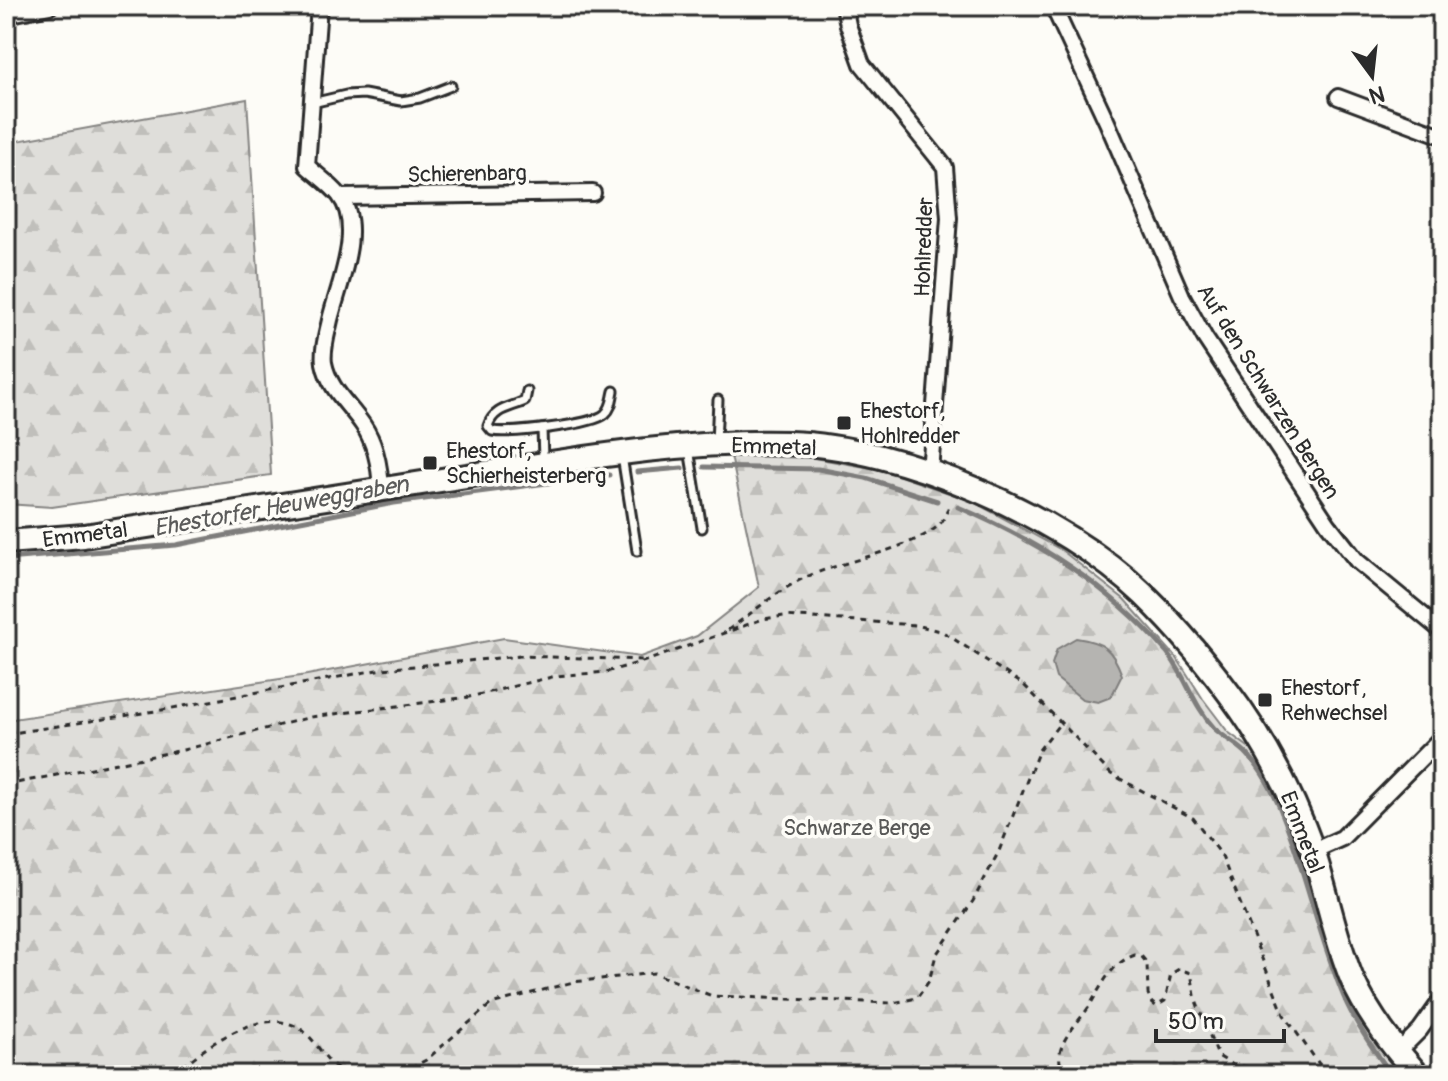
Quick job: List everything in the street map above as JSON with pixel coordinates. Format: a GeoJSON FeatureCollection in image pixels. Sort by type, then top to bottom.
{"type":"FeatureCollection","features":[{"type":"Feature","properties":{"kind":"main road","name":"Emmetal"},"geometry":{"type":"LineString","coordinates":[[6,542],[84,536],[543,464],[689,446],[792,443],[896,460],[930,472],[1007,504],[1082,547],[1142,593],[1203,659],[1242,712],[1277,770],[1313,851],[1353,980],[1376,1023],[1418,1075]]}},
{"type":"Feature","properties":{"kind":"street"},"geometry":{"type":"LineString","coordinates":[[6,15],[50,6]]}},
{"type":"Feature","properties":{"kind":"street"},"geometry":{"type":"LineString","coordinates":[[319,6],[307,166],[341,197],[349,220],[348,259],[335,297],[323,359],[328,378],[364,426],[377,453],[381,490]]}},
{"type":"Feature","properties":{"kind":"street","name":"Hohlredder"},"geometry":{"type":"LineString","coordinates":[[844,6],[862,64],[945,167],[949,218],[930,472]]}},
{"type":"Feature","properties":{"kind":"street","name":"Auf den Schwarzen Bergen"},"geometry":{"type":"LineString","coordinates":[[1053,6],[1182,296],[1205,338],[1357,561],[1442,631]]}},
{"type":"Feature","properties":{"kind":"street"},"geometry":{"type":"LineString","coordinates":[[1338,97],[1442,136]]}},
{"type":"Feature","properties":{"kind":"street","name":"Schierenbarg"},"geometry":{"type":"LineString","coordinates":[[341,197],[593,193]]}},
{"type":"Feature","properties":{"kind":"street"},"geometry":{"type":"LineString","coordinates":[[1313,851],[1342,838],[1442,737]]}},
{"type":"Feature","properties":{"kind":"street"},"geometry":{"type":"LineString","coordinates":[[1398,1052],[1420,1030],[1442,999]]}},
{"type":"Feature","properties":{"kind":"lane"},"geometry":{"type":"LineString","coordinates":[[312,103],[364,94],[401,101],[420,98],[451,86]]}},
{"type":"Feature","properties":{"kind":"lane"},"geometry":{"type":"LineString","coordinates":[[527,391],[525,401],[503,408],[493,417],[488,426],[492,431],[542,429],[603,417],[611,407],[614,391]]}},
{"type":"Feature","properties":{"kind":"lane"},"geometry":{"type":"LineString","coordinates":[[716,444],[718,400]]}},
{"type":"Feature","properties":{"kind":"lane"},"geometry":{"type":"LineString","coordinates":[[542,429],[543,464]]}},
{"type":"Feature","properties":{"kind":"lane"},"geometry":{"type":"LineString","coordinates":[[689,446],[702,528]]}},
{"type":"Feature","properties":{"kind":"lane"},"geometry":{"type":"LineString","coordinates":[[622,454],[637,551]]}},
{"type":"Feature","properties":{"kind":"path"},"geometry":{"type":"LineString","coordinates":[[722,635],[802,579],[891,549],[930,532],[944,517],[958,483]]}},
{"type":"Feature","properties":{"kind":"path"},"geometry":{"type":"LineString","coordinates":[[6,785],[183,750],[311,717],[469,697],[556,676],[606,672],[763,619],[784,616],[916,625],[943,632],[1024,685],[1111,774],[1193,818],[1221,854],[1284,1015],[1327,1075]]}},
{"type":"Feature","properties":{"kind":"path"},"geometry":{"type":"LineString","coordinates":[[6,734],[162,710],[382,669],[520,656],[649,660]]}},
{"type":"Feature","properties":{"kind":"path"},"geometry":{"type":"LineString","coordinates":[[174,1075],[227,1035],[246,1027],[273,1022],[298,1027],[343,1071],[402,1075],[426,1060],[491,1004],[573,982],[654,973],[712,996],[893,1003],[917,998],[929,981],[936,955],[973,901],[999,851],[1039,750],[1061,722]]}},
{"type":"Feature","properties":{"kind":"path"},"geometry":{"type":"LineString","coordinates":[[1066,1075],[1060,1065],[1060,1049],[1072,1026],[1084,1014],[1107,976],[1135,955],[1147,963],[1148,994],[1156,1006],[1165,1001],[1171,974],[1179,969],[1191,973],[1196,1001],[1218,1056],[1233,1065],[1249,1067],[1259,1075]]}},
{"type":"Feature","properties":{"kind":"path"},"geometry":{"type":"LineString","coordinates":[[1335,1075],[1348,1066],[1373,1075]]}},
{"type":"Feature","properties":{"kind":"green space"},"geometry":{"type":"Polygon","coordinates":[[[247,99],[271,475],[52,507],[6,504],[6,143],[247,99]]]}},
{"type":"Feature","properties":{"kind":"green space","name":"Schwarze Berge"},"geometry":{"type":"Polygon","coordinates":[[[731,456],[814,458],[883,470],[972,501],[1060,549],[1124,599],[1177,658],[1228,732],[1255,752],[1269,774],[1406,1075],[6,1075],[6,720],[307,675],[504,638],[640,657],[697,636],[759,587],[731,456]]]}},
{"type":"Feature","properties":{"kind":"shaded area"},"geometry":{"type":"Polygon","coordinates":[[[1076,638],[1100,644],[1114,658],[1122,675],[1111,697],[1098,702],[1082,699],[1056,678],[1052,664],[1057,649],[1076,638]]]}},
{"type":"Feature","properties":{"kind":"waterway","name":"Ehestorfer Heuweggraben"},"geometry":{"type":"LineString","coordinates":[[704,467],[818,469],[866,478],[937,501]]}},
{"type":"Feature","properties":{"kind":"waterway","name":"Ehestorfer Heuweggraben"},"geometry":{"type":"LineString","coordinates":[[637,472],[682,468]]}},
{"type":"Feature","properties":{"kind":"waterway","name":"Ehestorfer Heuweggraben"},"geometry":{"type":"LineString","coordinates":[[6,559],[176,545],[394,503],[609,475]]}},
{"type":"Feature","properties":{"kind":"waterway","name":"Ehestorfer Heuweggraben"},"geometry":{"type":"LineString","coordinates":[[958,507],[1044,550],[1120,605],[1166,651],[1214,728],[1254,762],[1269,784],[1284,818],[1344,997],[1384,1064]]}},
{"type":"Feature","properties":{"kind":"place","name":"Ehestorf, Hohlredder"},"geometry":{"type":"Point","coordinates":[844,423]}},
{"type":"Feature","properties":{"kind":"place","name":"Ehestorf, Schierheisterberg"},"geometry":{"type":"Point","coordinates":[430,463]}},
{"type":"Feature","properties":{"kind":"place","name":"Ehestorf, Rehwechsel"},"geometry":{"type":"Point","coordinates":[1265,700]}}]}
